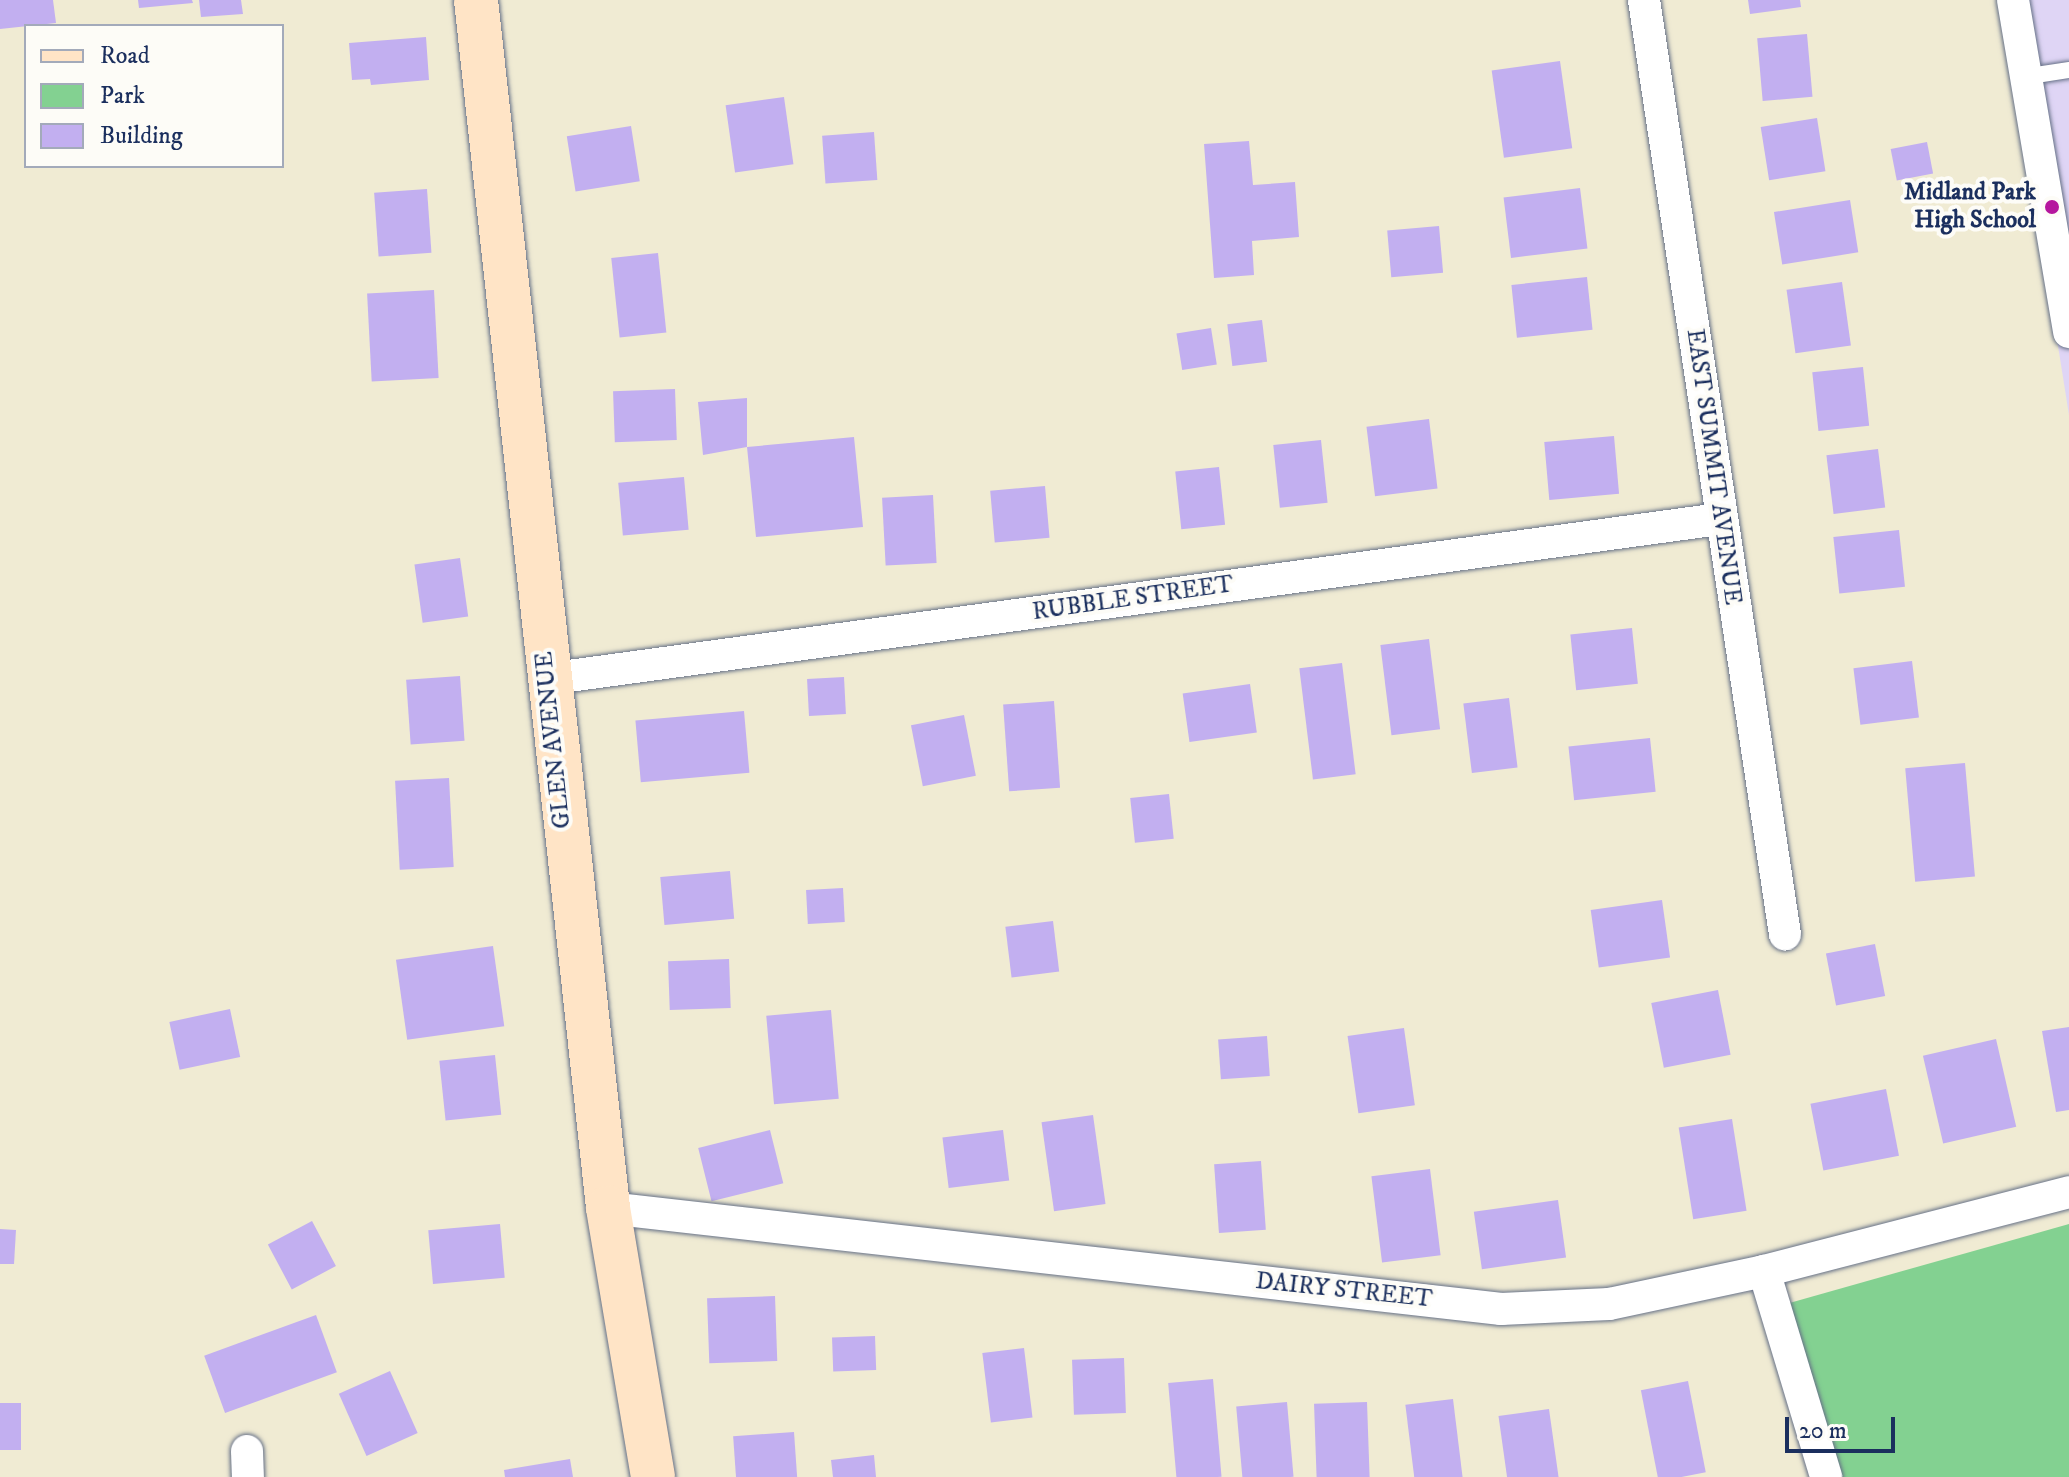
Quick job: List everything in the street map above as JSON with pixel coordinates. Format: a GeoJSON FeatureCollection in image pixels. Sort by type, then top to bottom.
{"type":"FeatureCollection","features":[{"type":"Feature","properties":{"kind":"street","name":"GLEN AVENUE"},"geometry":{"type":"LineString","coordinates":[[476,0],[547,679],[608,1208],[653,1477]]}},
{"type":"Feature","properties":{"kind":"street","name":"EAST SUMMIT AVENUE"},"geometry":{"type":"LineString","coordinates":[[1644,0],[1719,519],[1785,934]]}},
{"type":"Feature","properties":{"kind":"street"},"geometry":{"type":"LineString","coordinates":[[2013,0],[2023,77],[2069,332]]}},
{"type":"Feature","properties":{"kind":"street","name":"RUBBLE STREET"},"geometry":{"type":"LineString","coordinates":[[547,679],[1719,519]]}},
{"type":"Feature","properties":{"kind":"street","name":"DAIRY STREET"},"geometry":{"type":"LineString","coordinates":[[608,1208],[1501,1309],[1609,1304],[1764,1271],[2069,1192]]}},
{"type":"Feature","properties":{"kind":"street"},"geometry":{"type":"LineString","coordinates":[[1764,1271],[1826,1477]]}},
{"type":"Feature","properties":{"kind":"lane"},"geometry":{"type":"LineString","coordinates":[[2023,77],[2069,70]]}},
{"type":"Feature","properties":{"kind":"shaded area","name":"Midland Park High School"},"geometry":{"type":"Polygon","coordinates":[[[2003,0],[2069,0],[2069,415],[2003,0]]]}},
{"type":"Feature","properties":{"kind":"green space"},"geometry":{"type":"Polygon","coordinates":[[[2069,1224],[2069,1477],[1822,1477],[1775,1307],[2069,1224]]]}},
{"type":"Feature","properties":{"kind":"building"},"geometry":{"type":"Polygon","coordinates":[[[0,0],[53,0],[56,23],[24,24],[0,29],[0,0]]]}},
{"type":"Feature","properties":{"kind":"building"},"geometry":{"type":"Polygon","coordinates":[[[138,0],[192,0],[193,3],[139,8],[138,0]]]}},
{"type":"Feature","properties":{"kind":"building"},"geometry":{"type":"Polygon","coordinates":[[[199,0],[241,0],[243,14],[201,17],[199,0]]]}},
{"type":"Feature","properties":{"kind":"building"},"geometry":{"type":"Polygon","coordinates":[[[1748,0],[1800,0],[1801,7],[1750,14],[1748,0]]]}},
{"type":"Feature","properties":{"kind":"building"},"geometry":{"type":"Polygon","coordinates":[[[1807,34],[1812,97],[1763,101],[1757,38],[1807,34]]]}},
{"type":"Feature","properties":{"kind":"building"},"geometry":{"type":"Polygon","coordinates":[[[426,37],[429,80],[371,85],[370,79],[352,80],[349,43],[426,37]]]}},
{"type":"Feature","properties":{"kind":"building"},"geometry":{"type":"Polygon","coordinates":[[[1560,61],[1572,148],[1504,158],[1492,71],[1560,61]]]}},
{"type":"Feature","properties":{"kind":"building"},"geometry":{"type":"Polygon","coordinates":[[[784,97],[793,164],[735,173],[726,105],[784,97]]]}},
{"type":"Feature","properties":{"kind":"building"},"geometry":{"type":"Polygon","coordinates":[[[1817,118],[1825,171],[1769,180],[1761,127],[1817,118]]]}},
{"type":"Feature","properties":{"kind":"building"},"geometry":{"type":"Polygon","coordinates":[[[631,126],[640,181],[576,191],[567,136],[631,126]]]}},
{"type":"Feature","properties":{"kind":"building"},"geometry":{"type":"Polygon","coordinates":[[[874,132],[877,180],[825,184],[822,136],[874,132]]]}},
{"type":"Feature","properties":{"kind":"building"},"geometry":{"type":"Polygon","coordinates":[[[1249,141],[1253,185],[1295,182],[1299,237],[1252,241],[1254,275],[1214,278],[1204,144],[1249,141]]]}},
{"type":"Feature","properties":{"kind":"building"},"geometry":{"type":"Polygon","coordinates":[[[1927,142],[1933,173],[1897,180],[1891,149],[1927,142]]]}},
{"type":"Feature","properties":{"kind":"building"},"geometry":{"type":"Polygon","coordinates":[[[1580,188],[1587,249],[1511,258],[1504,197],[1580,188]]]}},
{"type":"Feature","properties":{"kind":"building"},"geometry":{"type":"Polygon","coordinates":[[[427,189],[431,253],[379,257],[374,193],[427,189]]]}},
{"type":"Feature","properties":{"kind":"building"},"geometry":{"type":"Polygon","coordinates":[[[1850,200],[1858,252],[1782,264],[1774,212],[1850,200]]]}},
{"type":"Feature","properties":{"kind":"building"},"geometry":{"type":"Polygon","coordinates":[[[1439,226],[1443,273],[1391,277],[1387,231],[1439,226]]]}},
{"type":"Feature","properties":{"kind":"building"},"geometry":{"type":"Polygon","coordinates":[[[658,253],[666,333],[620,337],[611,258],[658,253]]]}},
{"type":"Feature","properties":{"kind":"building"},"geometry":{"type":"Polygon","coordinates":[[[1587,277],[1593,330],[1517,338],[1511,285],[1587,277]]]}},
{"type":"Feature","properties":{"kind":"building"},"geometry":{"type":"Polygon","coordinates":[[[1842,282],[1851,345],[1795,353],[1787,290],[1842,282]]]}},
{"type":"Feature","properties":{"kind":"building"},"geometry":{"type":"Polygon","coordinates":[[[434,290],[439,378],[372,381],[367,294],[434,290]]]}},
{"type":"Feature","properties":{"kind":"building"},"geometry":{"type":"Polygon","coordinates":[[[1262,320],[1267,362],[1232,366],[1227,324],[1262,320]]]}},
{"type":"Feature","properties":{"kind":"building"},"geometry":{"type":"Polygon","coordinates":[[[1211,328],[1217,365],[1182,370],[1176,333],[1211,328]]]}},
{"type":"Feature","properties":{"kind":"building"},"geometry":{"type":"Polygon","coordinates":[[[1863,367],[1869,426],[1818,431],[1812,372],[1863,367]]]}},
{"type":"Feature","properties":{"kind":"building"},"geometry":{"type":"Polygon","coordinates":[[[675,389],[677,440],[615,442],[613,391],[675,389]]]}},
{"type":"Feature","properties":{"kind":"building"},"geometry":{"type":"Polygon","coordinates":[[[747,398],[747,447],[703,455],[698,402],[747,398]]]}},
{"type":"Feature","properties":{"kind":"building"},"geometry":{"type":"Polygon","coordinates":[[[1429,419],[1438,488],[1375,496],[1366,427],[1429,419]]]}},
{"type":"Feature","properties":{"kind":"building"},"geometry":{"type":"Polygon","coordinates":[[[1614,436],[1619,494],[1549,500],[1544,442],[1614,436]]]}},
{"type":"Feature","properties":{"kind":"building"},"geometry":{"type":"Polygon","coordinates":[[[854,437],[863,527],[756,537],[747,447],[854,437]]]}},
{"type":"Feature","properties":{"kind":"building"},"geometry":{"type":"Polygon","coordinates":[[[1321,440],[1328,503],[1280,508],[1273,445],[1321,440]]]}},
{"type":"Feature","properties":{"kind":"building"},"geometry":{"type":"Polygon","coordinates":[[[1878,449],[1885,508],[1834,514],[1826,455],[1878,449]]]}},
{"type":"Feature","properties":{"kind":"building"},"geometry":{"type":"Polygon","coordinates":[[[1219,467],[1225,525],[1181,529],[1175,472],[1219,467]]]}},
{"type":"Feature","properties":{"kind":"building"},"geometry":{"type":"Polygon","coordinates":[[[684,477],[689,530],[623,536],[618,483],[684,477]]]}},
{"type":"Feature","properties":{"kind":"building"},"geometry":{"type":"Polygon","coordinates":[[[1045,486],[1050,538],[995,543],[990,491],[1045,486]]]}},
{"type":"Feature","properties":{"kind":"building"},"geometry":{"type":"Polygon","coordinates":[[[933,495],[937,563],[886,566],[882,498],[933,495]]]}},
{"type":"Feature","properties":{"kind":"building"},"geometry":{"type":"Polygon","coordinates":[[[1899,530],[1905,587],[1839,594],[1833,537],[1899,530]]]}},
{"type":"Feature","properties":{"kind":"building"},"geometry":{"type":"Polygon","coordinates":[[[460,558],[468,616],[423,623],[414,564],[460,558]]]}},
{"type":"Feature","properties":{"kind":"building"},"geometry":{"type":"Polygon","coordinates":[[[1632,628],[1638,684],[1576,690],[1570,634],[1632,628]]]}},
{"type":"Feature","properties":{"kind":"building"},"geometry":{"type":"Polygon","coordinates":[[[1429,639],[1440,729],[1391,735],[1380,645],[1429,639]]]}},
{"type":"Feature","properties":{"kind":"building"},"geometry":{"type":"Polygon","coordinates":[[[1912,661],[1919,718],[1860,725],[1853,668],[1912,661]]]}},
{"type":"Feature","properties":{"kind":"building"},"geometry":{"type":"Polygon","coordinates":[[[1342,663],[1356,774],[1313,779],[1299,668],[1342,663]]]}},
{"type":"Feature","properties":{"kind":"building"},"geometry":{"type":"Polygon","coordinates":[[[460,676],[465,741],[411,745],[406,680],[460,676]]]}},
{"type":"Feature","properties":{"kind":"building"},"geometry":{"type":"Polygon","coordinates":[[[844,677],[846,714],[809,716],[807,679],[844,677]]]}},
{"type":"Feature","properties":{"kind":"building"},"geometry":{"type":"Polygon","coordinates":[[[1250,684],[1257,733],[1189,742],[1183,693],[1250,684]]]}},
{"type":"Feature","properties":{"kind":"building"},"geometry":{"type":"Polygon","coordinates":[[[1509,698],[1518,767],[1472,773],[1463,704],[1509,698]]]}},
{"type":"Feature","properties":{"kind":"building"},"geometry":{"type":"Polygon","coordinates":[[[1054,701],[1060,788],[1009,791],[1003,705],[1054,701]]]}},
{"type":"Feature","properties":{"kind":"building"},"geometry":{"type":"Polygon","coordinates":[[[744,711],[749,773],[641,782],[635,720],[744,711]]]}},
{"type":"Feature","properties":{"kind":"building"},"geometry":{"type":"Polygon","coordinates":[[[964,715],[976,776],[923,786],[911,725],[964,715]]]}},
{"type":"Feature","properties":{"kind":"building"},"geometry":{"type":"Polygon","coordinates":[[[1650,738],[1656,792],[1574,800],[1568,747],[1650,738]]]}},
{"type":"Feature","properties":{"kind":"building"},"geometry":{"type":"Polygon","coordinates":[[[1965,763],[1975,877],[1915,882],[1905,768],[1965,763]]]}},
{"type":"Feature","properties":{"kind":"building"},"geometry":{"type":"Polygon","coordinates":[[[449,778],[454,867],[400,870],[395,781],[449,778]]]}},
{"type":"Feature","properties":{"kind":"building"},"geometry":{"type":"Polygon","coordinates":[[[1169,794],[1174,839],[1135,843],[1130,798],[1169,794]]]}},
{"type":"Feature","properties":{"kind":"building"},"geometry":{"type":"Polygon","coordinates":[[[730,871],[734,919],[664,925],[660,877],[730,871]]]}},
{"type":"Feature","properties":{"kind":"building"},"geometry":{"type":"Polygon","coordinates":[[[843,888],[845,922],[808,924],[806,890],[843,888]]]}},
{"type":"Feature","properties":{"kind":"building"},"geometry":{"type":"Polygon","coordinates":[[[1662,900],[1670,957],[1599,967],[1591,910],[1662,900]]]}},
{"type":"Feature","properties":{"kind":"building"},"geometry":{"type":"Polygon","coordinates":[[[1053,921],[1059,972],[1012,977],[1005,927],[1053,921]]]}},
{"type":"Feature","properties":{"kind":"building"},"geometry":{"type":"Polygon","coordinates":[[[1875,944],[1885,996],[1836,1006],[1826,954],[1875,944]]]}},
{"type":"Feature","properties":{"kind":"building"},"geometry":{"type":"Polygon","coordinates":[[[493,946],[504,1026],[407,1040],[396,960],[493,946]]]}},
{"type":"Feature","properties":{"kind":"building"},"geometry":{"type":"Polygon","coordinates":[[[729,959],[731,1008],[670,1010],[668,961],[729,959]]]}},
{"type":"Feature","properties":{"kind":"building"},"geometry":{"type":"Polygon","coordinates":[[[1718,990],[1731,1055],[1664,1068],[1651,1003],[1718,990]]]}},
{"type":"Feature","properties":{"kind":"building"},"geometry":{"type":"Polygon","coordinates":[[[230,1009],[240,1057],[180,1070],[169,1022],[230,1009]]]}},
{"type":"Feature","properties":{"kind":"building"},"geometry":{"type":"Polygon","coordinates":[[[831,1010],[839,1099],[774,1104],[766,1016],[831,1010]]]}},
{"type":"Feature","properties":{"kind":"building"},"geometry":{"type":"Polygon","coordinates":[[[2069,1027],[2069,1110],[2056,1112],[2042,1031],[2069,1027]]]}},
{"type":"Feature","properties":{"kind":"building"},"geometry":{"type":"Polygon","coordinates":[[[1404,1028],[1415,1105],[1358,1113],[1348,1036],[1404,1028]]]}},
{"type":"Feature","properties":{"kind":"building"},"geometry":{"type":"Polygon","coordinates":[[[1267,1036],[1270,1076],[1221,1079],[1218,1039],[1267,1036]]]}},
{"type":"Feature","properties":{"kind":"building"},"geometry":{"type":"Polygon","coordinates":[[[1996,1039],[2016,1127],[1943,1144],[1923,1056],[1996,1039]]]}},
{"type":"Feature","properties":{"kind":"building"},"geometry":{"type":"Polygon","coordinates":[[[495,1055],[501,1115],[446,1121],[439,1061],[495,1055]]]}},
{"type":"Feature","properties":{"kind":"building"},"geometry":{"type":"Polygon","coordinates":[[[1886,1089],[1899,1156],[1823,1170],[1810,1104],[1886,1089]]]}},
{"type":"Feature","properties":{"kind":"building"},"geometry":{"type":"Polygon","coordinates":[[[1093,1115],[1106,1204],[1054,1211],[1042,1122],[1093,1115]]]}},
{"type":"Feature","properties":{"kind":"building"},"geometry":{"type":"Polygon","coordinates":[[[1732,1119],[1747,1211],[1693,1219],[1679,1127],[1732,1119]]]}},
{"type":"Feature","properties":{"kind":"building"},"geometry":{"type":"Polygon","coordinates":[[[770,1130],[783,1183],[712,1201],[698,1148],[770,1130]]]}},
{"type":"Feature","properties":{"kind":"building"},"geometry":{"type":"Polygon","coordinates":[[[1003,1130],[1009,1181],[949,1188],[942,1137],[1003,1130]]]}},
{"type":"Feature","properties":{"kind":"building"},"geometry":{"type":"Polygon","coordinates":[[[1261,1161],[1266,1230],[1219,1233],[1214,1164],[1261,1161]]]}},
{"type":"Feature","properties":{"kind":"building"},"geometry":{"type":"Polygon","coordinates":[[[1430,1169],[1441,1255],[1382,1263],[1371,1176],[1430,1169]]]}},
{"type":"Feature","properties":{"kind":"building"},"geometry":{"type":"Polygon","coordinates":[[[1558,1200],[1566,1257],[1482,1269],[1474,1212],[1558,1200]]]}},
{"type":"Feature","properties":{"kind":"building"},"geometry":{"type":"Polygon","coordinates":[[[312,1221],[336,1266],[292,1290],[268,1244],[312,1221]]]}},
{"type":"Feature","properties":{"kind":"building"},"geometry":{"type":"Polygon","coordinates":[[[500,1224],[505,1278],[433,1284],[428,1230],[500,1224]]]}},
{"type":"Feature","properties":{"kind":"building"},"geometry":{"type":"Polygon","coordinates":[[[0,1229],[16,1230],[14,1264],[0,1264],[0,1229]]]}},
{"type":"Feature","properties":{"kind":"building"},"geometry":{"type":"Polygon","coordinates":[[[775,1296],[777,1361],[709,1363],[707,1298],[775,1296]]]}},
{"type":"Feature","properties":{"kind":"building"},"geometry":{"type":"Polygon","coordinates":[[[316,1315],[337,1372],[225,1413],[204,1356],[316,1315]]]}},
{"type":"Feature","properties":{"kind":"building"},"geometry":{"type":"Polygon","coordinates":[[[875,1336],[876,1370],[833,1371],[832,1338],[875,1336]]]}},
{"type":"Feature","properties":{"kind":"building"},"geometry":{"type":"Polygon","coordinates":[[[1024,1348],[1033,1417],[991,1423],[982,1353],[1024,1348]]]}},
{"type":"Feature","properties":{"kind":"building"},"geometry":{"type":"Polygon","coordinates":[[[1124,1358],[1126,1413],[1074,1415],[1072,1360],[1124,1358]]]}},
{"type":"Feature","properties":{"kind":"building"},"geometry":{"type":"Polygon","coordinates":[[[390,1371],[418,1433],[366,1456],[339,1394],[390,1371]]]}},
{"type":"Feature","properties":{"kind":"building"},"geometry":{"type":"Polygon","coordinates":[[[1213,1379],[1222,1477],[1176,1477],[1168,1383],[1213,1379]]]}},
{"type":"Feature","properties":{"kind":"building"},"geometry":{"type":"Polygon","coordinates":[[[1688,1381],[1706,1472],[1658,1477],[1641,1390],[1688,1381]]]}},
{"type":"Feature","properties":{"kind":"building"},"geometry":{"type":"Polygon","coordinates":[[[1453,1399],[1463,1477],[1414,1477],[1405,1405],[1453,1399]]]}},
{"type":"Feature","properties":{"kind":"building"},"geometry":{"type":"Polygon","coordinates":[[[1287,1402],[1294,1477],[1242,1477],[1236,1406],[1287,1402]]]}},
{"type":"Feature","properties":{"kind":"building"},"geometry":{"type":"Polygon","coordinates":[[[1367,1402],[1370,1477],[1317,1477],[1314,1404],[1367,1402]]]}},
{"type":"Feature","properties":{"kind":"building"},"geometry":{"type":"Polygon","coordinates":[[[0,1403],[21,1403],[21,1450],[0,1450],[0,1403]]]}},
{"type":"Feature","properties":{"kind":"building"},"geometry":{"type":"Polygon","coordinates":[[[1549,1409],[1559,1477],[1507,1477],[1498,1416],[1549,1409]]]}},
{"type":"Feature","properties":{"kind":"building"},"geometry":{"type":"Polygon","coordinates":[[[794,1432],[797,1477],[736,1477],[733,1436],[794,1432]]]}},
{"type":"Feature","properties":{"kind":"building"},"geometry":{"type":"Polygon","coordinates":[[[874,1455],[876,1477],[833,1477],[831,1460],[874,1455]]]}},
{"type":"Feature","properties":{"kind":"building"},"geometry":{"type":"Polygon","coordinates":[[[570,1459],[573,1477],[505,1477],[504,1470],[570,1459]]]}},
{"type":"Feature","properties":{"kind":"place","name":"Midland Park High School"},"geometry":{"type":"Point","coordinates":[2052,207]}}]}
